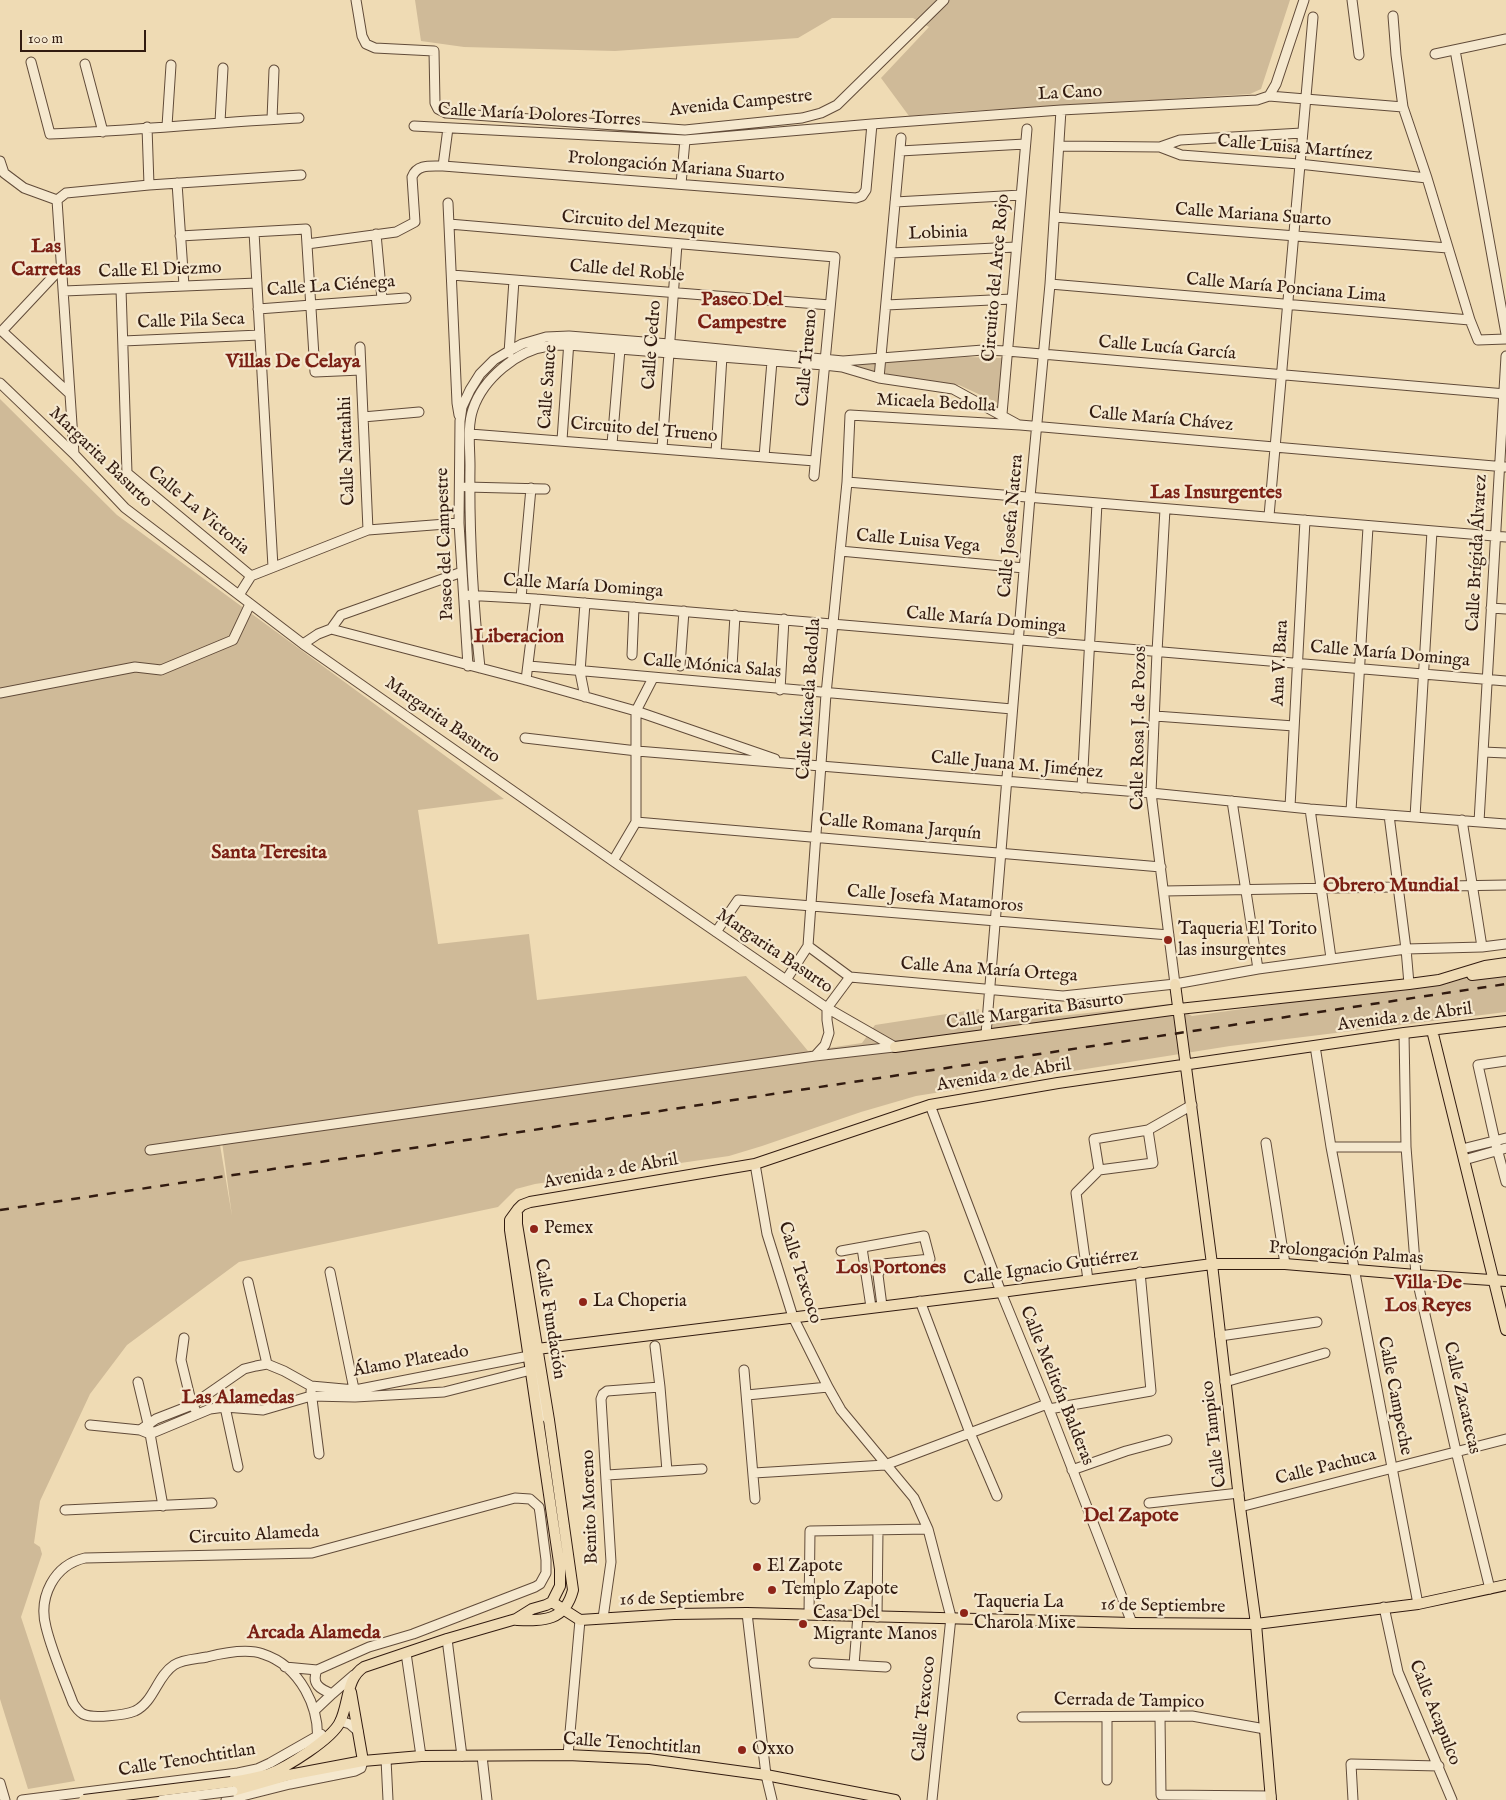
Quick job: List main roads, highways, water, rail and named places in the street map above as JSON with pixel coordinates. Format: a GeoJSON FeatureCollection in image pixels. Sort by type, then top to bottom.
{"type":"FeatureCollection","features":[{"type":"Feature","properties":{"kind":"main road"},"geometry":{"type":"LineString","coordinates":[[1439,980],[1485,966],[1506,963]]}},
{"type":"Feature","properties":{"kind":"main road"},"geometry":{"type":"LineString","coordinates":[[1439,980],[1506,971]]}},
{"type":"Feature","properties":{"kind":"main road","name":"Calle Margarita Basurto"},"geometry":{"type":"LineString","coordinates":[[895,1047],[1179,1009],[1439,980]]}},
{"type":"Feature","properties":{"kind":"main road","name":"Calle Rosa J. de Pozos"},"geometry":{"type":"LineString","coordinates":[[1175,984],[1187,1065]]}},
{"type":"Feature","properties":{"kind":"main road","name":"Avenida 2 de Abril"},"geometry":{"type":"LineString","coordinates":[[518,1209],[530,1202],[559,1196],[755,1164],[930,1105],[1058,1083],[1404,1033],[1506,1021]]}},
{"type":"Feature","properties":{"kind":"main road"},"geometry":{"type":"LineString","coordinates":[[1432,1030],[1506,1330]]}},
{"type":"Feature","properties":{"kind":"main road","name":"Calle Tampico"},"geometry":{"type":"LineString","coordinates":[[1187,1065],[1240,1507],[1256,1624],[1271,1798]]}},
{"type":"Feature","properties":{"kind":"main road","name":"Calle Fundación"},"geometry":{"type":"LineString","coordinates":[[518,1209],[510,1220],[510,1230],[560,1569],[560,1586],[552,1602]]}},
{"type":"Feature","properties":{"kind":"main road","name":"Calle Fundación"},"geometry":{"type":"LineString","coordinates":[[518,1209],[517,1224],[549,1420],[573,1590],[570,1602],[564,1611]]}},
{"type":"Feature","properties":{"kind":"main road","name":"Prolongación Palmas"},"geometry":{"type":"LineString","coordinates":[[1212,1264],[1285,1264],[1506,1282]]}},
{"type":"Feature","properties":{"kind":"main road","name":"Calle Ignacio Gutiérrez"},"geometry":{"type":"LineString","coordinates":[[537,1349],[1212,1264]]}},
{"type":"Feature","properties":{"kind":"main road","name":"16 de Septiembre"},"geometry":{"type":"LineString","coordinates":[[564,1611],[580,1620],[747,1612],[1132,1623],[1256,1624],[1418,1604],[1506,1585]]}},
{"type":"Feature","properties":{"kind":"main road"},"geometry":{"type":"LineString","coordinates":[[236,1793],[251,1779],[271,1773],[338,1725],[354,1675],[364,1667],[447,1639],[516,1620],[535,1620],[553,1617],[564,1611],[552,1602],[532,1610],[516,1620]]}},
{"type":"Feature","properties":{"kind":"main road"},"geometry":{"type":"LineString","coordinates":[[350,1688],[363,1761]]}},
{"type":"Feature","properties":{"kind":"main road","name":"Calle Tenochtitlan"},"geometry":{"type":"LineString","coordinates":[[84,1800],[236,1793],[289,1775],[363,1761],[421,1756],[568,1755],[649,1759],[766,1775],[895,1800]]}},
{"type":"Feature","properties":{"kind":"railway"},"geometry":{"type":"LineString","coordinates":[[0,1210],[1506,984]]}},
{"type":"Feature","properties":{"kind":"place","name":"Taqueria El Torito las insurgentes"},"geometry":{"type":"Point","coordinates":[1168,940]}},
{"type":"Feature","properties":{"kind":"place","name":"Pemex"},"geometry":{"type":"Point","coordinates":[534,1229]}},
{"type":"Feature","properties":{"kind":"place","name":"La Choperia"},"geometry":{"type":"Point","coordinates":[583,1302]}},
{"type":"Feature","properties":{"kind":"place","name":"El Zapote"},"geometry":{"type":"Point","coordinates":[757,1567]}},
{"type":"Feature","properties":{"kind":"place","name":"Templo Zapote"},"geometry":{"type":"Point","coordinates":[772,1590]}},
{"type":"Feature","properties":{"kind":"place","name":"Taqueria La Charola Mixe"},"geometry":{"type":"Point","coordinates":[964,1613]}},
{"type":"Feature","properties":{"kind":"place","name":"Casa Del Migrante Manos"},"geometry":{"type":"Point","coordinates":[803,1624]}},
{"type":"Feature","properties":{"kind":"place","name":"Oxxo"},"geometry":{"type":"Point","coordinates":[742,1750]}},
{"type":"Feature","properties":{"kind":"district","name":"Las Carretas"},"geometry":{"type":"Point","coordinates":[46,260]}},
{"type":"Feature","properties":{"kind":"district","name":"Paseo Del Campestre"},"geometry":{"type":"Point","coordinates":[742,312]}},
{"type":"Feature","properties":{"kind":"district","name":"Villas De Celaya"},"geometry":{"type":"Point","coordinates":[293,363]}},
{"type":"Feature","properties":{"kind":"district","name":"Las Insurgentes"},"geometry":{"type":"Point","coordinates":[1216,494]}},
{"type":"Feature","properties":{"kind":"district","name":"Liberacion"},"geometry":{"type":"Point","coordinates":[519,638]}},
{"type":"Feature","properties":{"kind":"district","name":"Santa Teresita"},"geometry":{"type":"Point","coordinates":[269,854]}},
{"type":"Feature","properties":{"kind":"district","name":"Obrero Mundial"},"geometry":{"type":"Point","coordinates":[1391,887]}},
{"type":"Feature","properties":{"kind":"district","name":"Los Portones"},"geometry":{"type":"Point","coordinates":[891,1269]}},
{"type":"Feature","properties":{"kind":"district","name":"Villa De Los Reyes"},"geometry":{"type":"Point","coordinates":[1428,1296]}},
{"type":"Feature","properties":{"kind":"district","name":"Las Alamedas"},"geometry":{"type":"Point","coordinates":[238,1399]}},
{"type":"Feature","properties":{"kind":"district","name":"Del Zapote"},"geometry":{"type":"Point","coordinates":[1131,1517]}},
{"type":"Feature","properties":{"kind":"district","name":"Arcada Alameda"},"geometry":{"type":"Point","coordinates":[314,1634]}}]}
